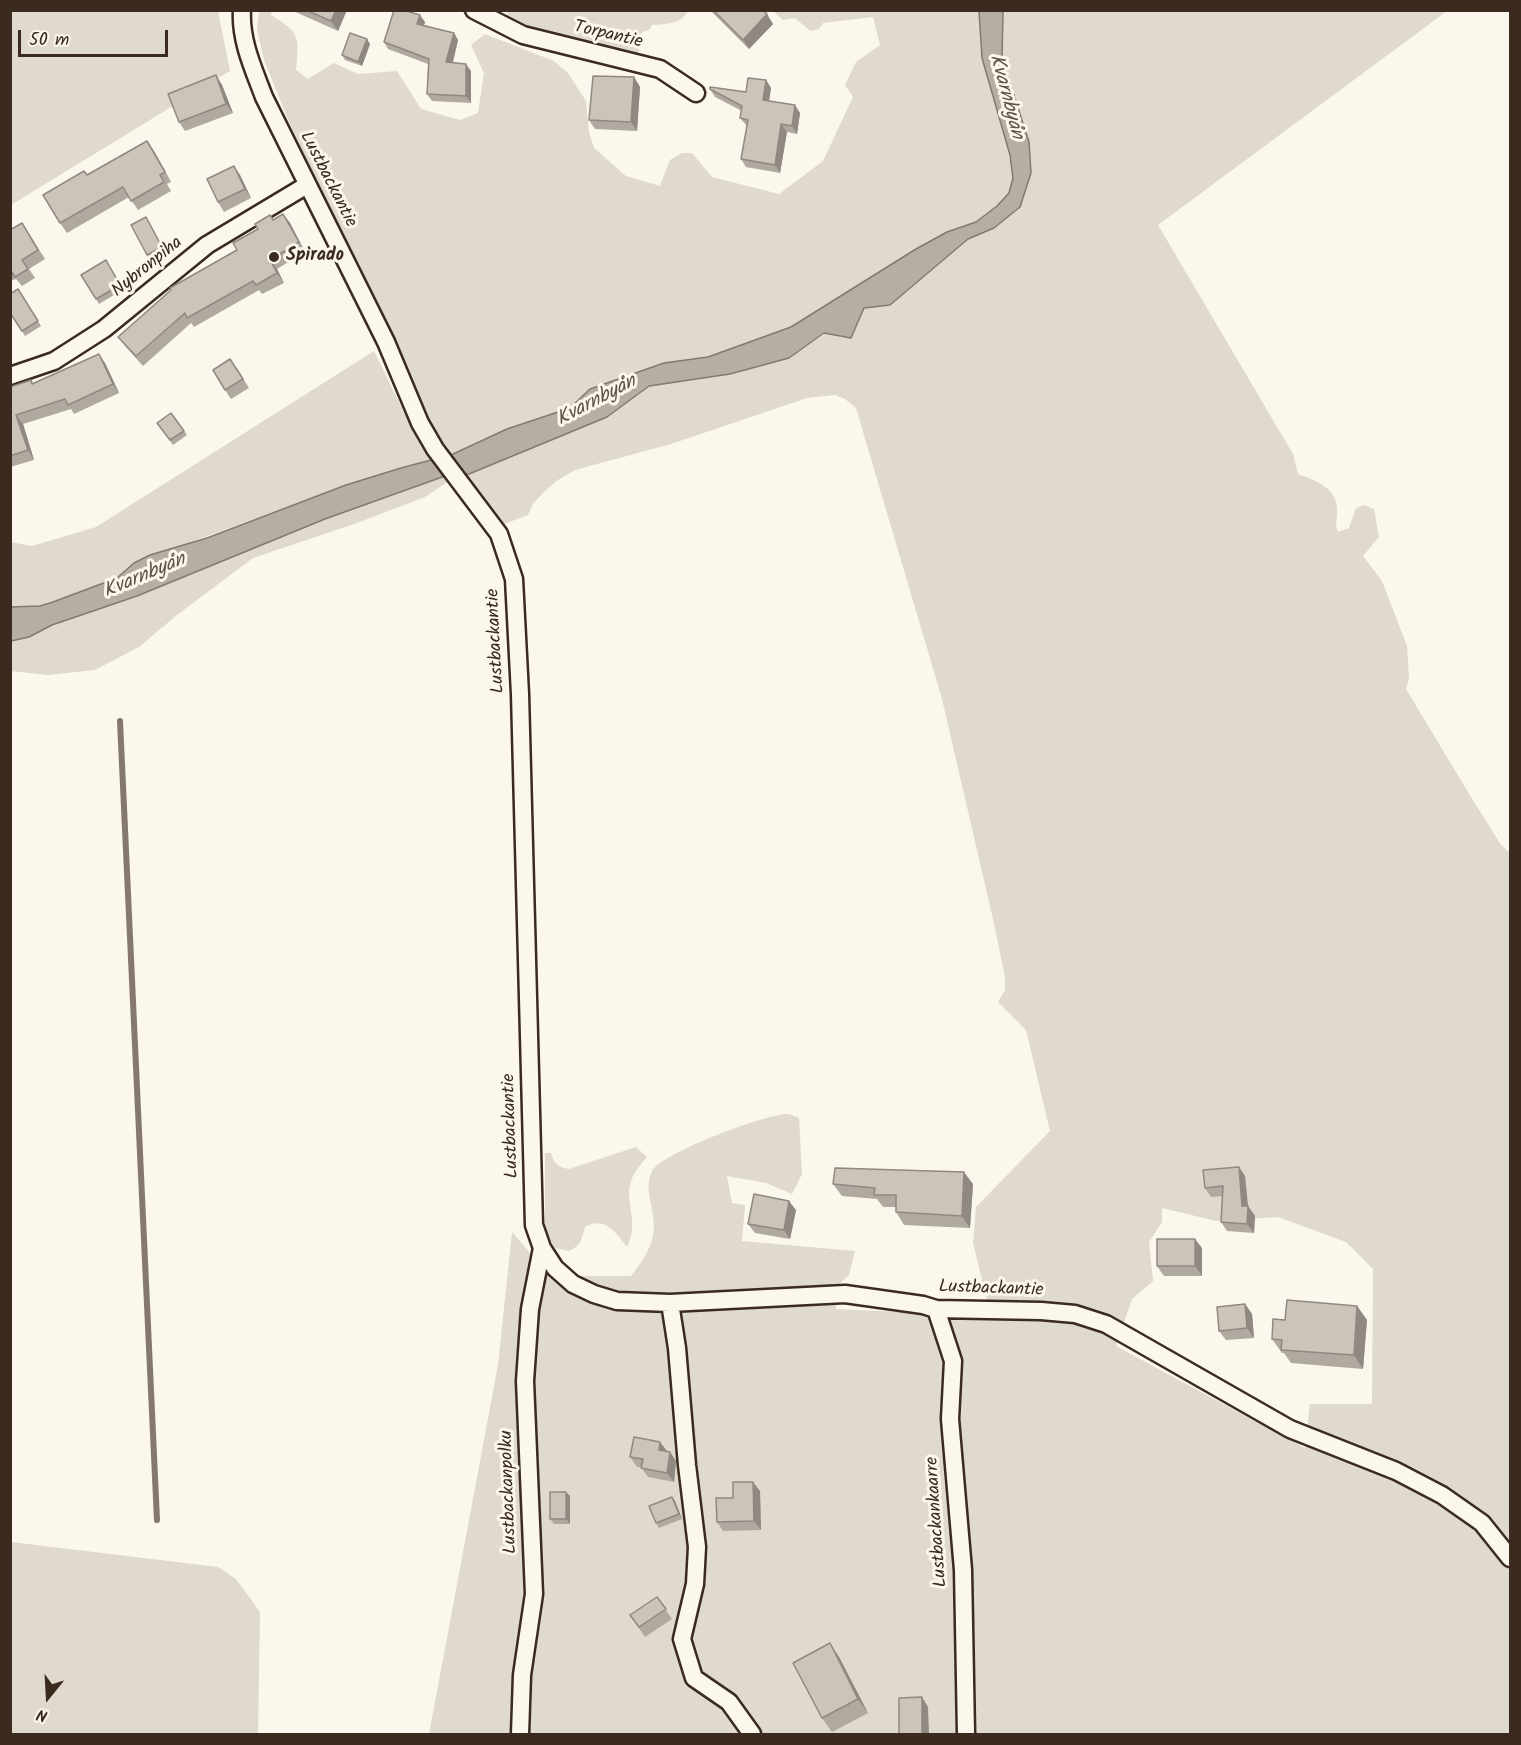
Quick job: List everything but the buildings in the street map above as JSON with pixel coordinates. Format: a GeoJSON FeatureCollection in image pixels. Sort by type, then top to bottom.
{"type":"FeatureCollection","features":[{"type":"Feature","properties":{"kind":"street","name":"Lustbackantie"},"geometry":{"type":"LineString","coordinates":[[242,10],[241,24],[249,56],[264,97],[386,342],[420,423],[435,449],[499,534],[514,579],[520,694],[534,1225],[542,1248],[555,1268],[573,1284],[616,1301],[670,1303],[845,1294],[923,1305],[936,1309],[1075,1314],[1106,1324],[1290,1429],[1396,1471],[1442,1495],[1482,1523],[1510,1558]]}},
{"type":"Feature","properties":{"kind":"street","name":"Torpantie"},"geometry":{"type":"LineString","coordinates":[[474,10],[523,35],[660,69],[696,93]]}},
{"type":"Feature","properties":{"kind":"street","name":"Nybronpiha"},"geometry":{"type":"LineString","coordinates":[[10,376],[54,361],[105,329],[207,245],[307,185]]}},
{"type":"Feature","properties":{"kind":"street","name":"Lustbackanpolku"},"geometry":{"type":"LineString","coordinates":[[520,1734],[522,1675],[534,1594],[525,1381],[530,1309],[542,1248]]}},
{"type":"Feature","properties":{"kind":"street"},"geometry":{"type":"LineString","coordinates":[[670,1303],[677,1348],[697,1547],[695,1584],[682,1639],[694,1678],[729,1702],[752,1734]]}},
{"type":"Feature","properties":{"kind":"street","name":"Lustbackankaarre"},"geometry":{"type":"LineString","coordinates":[[936,1309],[953,1361],[950,1419],[963,1570],[966,1734]]}},
{"type":"Feature","properties":{"kind":"shaded area"},"geometry":{"type":"Polygon","coordinates":[[[11,11],[218,11],[230,71],[11,205],[11,11]]]}},
{"type":"Feature","properties":{"kind":"shaded area"},"geometry":{"type":"Polygon","coordinates":[[[259,11],[272,11],[271,15],[293,32],[298,50],[296,70],[308,79],[334,63],[358,74],[397,71],[421,109],[460,120],[478,113],[484,73],[471,45],[485,34],[554,61],[568,73],[586,101],[589,132],[594,148],[626,176],[660,186],[670,160],[682,153],[692,153],[712,177],[779,194],[823,161],[853,97],[845,85],[856,62],[880,45],[873,17],[823,23],[819,29],[810,31],[795,18],[783,20],[773,11],[979,11],[982,58],[1010,155],[1013,178],[1009,193],[997,207],[976,222],[947,232],[916,249],[791,327],[708,357],[664,363],[591,389],[570,408],[507,429],[449,455],[431,427],[410,375],[289,122],[264,60],[257,30],[259,11]]]}},
{"type":"Feature","properties":{"kind":"shaded area"},"geometry":{"type":"Polygon","coordinates":[[[508,11],[688,11],[678,21],[652,25],[649,30],[642,32],[638,57],[551,38],[506,19],[508,11]]]}},
{"type":"Feature","properties":{"kind":"shaded area"},"geometry":{"type":"Polygon","coordinates":[[[1003,11],[1447,11],[1158,225],[1293,454],[1298,474],[1323,485],[1333,495],[1337,508],[1338,532],[1349,528],[1356,508],[1364,505],[1374,509],[1379,537],[1363,556],[1382,581],[1407,646],[1409,678],[1406,689],[1501,845],[1510,853],[1510,1734],[429,1734],[498,1365],[512,1232],[550,1276],[631,1276],[642,1262],[652,1241],[654,1219],[649,1194],[649,1178],[659,1163],[714,1136],[774,1116],[789,1114],[799,1118],[802,1174],[792,1194],[766,1183],[727,1176],[732,1203],[745,1205],[742,1241],[855,1251],[849,1275],[835,1288],[836,1309],[991,1316],[973,1243],[976,1207],[1050,1131],[1026,1030],[998,1002],[1005,990],[1005,977],[942,699],[856,408],[845,399],[835,395],[807,398],[671,444],[575,470],[545,491],[533,504],[528,515],[499,526],[460,475],[607,417],[649,386],[730,374],[789,358],[864,308],[890,305],[969,239],[994,228],[1020,207],[1029,143],[1002,58],[1003,11]],[[1162,1208],[1162,1222],[1149,1242],[1153,1281],[1132,1299],[1116,1346],[1305,1448],[1310,1404],[1372,1404],[1373,1269],[1346,1242],[1278,1217],[1216,1221],[1162,1208]]]}},
{"type":"Feature","properties":{"kind":"shaded area"},"geometry":{"type":"Polygon","coordinates":[[[374,351],[420,445],[430,459],[346,485],[134,563],[117,578],[53,602],[40,606],[11,607],[10,542],[32,546],[96,527],[374,351]]]}},
{"type":"Feature","properties":{"kind":"shaded area"},"geometry":{"type":"Polygon","coordinates":[[[445,476],[449,481],[425,497],[253,558],[177,615],[139,647],[95,670],[48,675],[11,671],[10,641],[29,637],[52,625],[137,596],[325,519],[445,476]]]}},
{"type":"Feature","properties":{"kind":"shaded area"},"geometry":{"type":"Polygon","coordinates":[[[636,1147],[647,1157],[636,1171],[629,1189],[632,1229],[627,1247],[609,1227],[598,1223],[585,1227],[580,1241],[573,1249],[569,1251],[555,1248],[546,1233],[545,1153],[551,1153],[557,1164],[569,1169],[636,1147]]]}},
{"type":"Feature","properties":{"kind":"shaded area"},"geometry":{"type":"Polygon","coordinates":[[[11,1542],[218,1567],[236,1579],[260,1612],[258,1734],[11,1734],[11,1542]]]}},
{"type":"Feature","properties":{"kind":"water","name":"Kvarnbyån"},"geometry":{"type":"Polygon","coordinates":[[[979,11],[1003,11],[1002,58],[1029,142],[1031,173],[1020,207],[994,228],[968,239],[890,305],[864,308],[851,338],[824,333],[789,358],[730,374],[649,386],[607,417],[469,474],[445,476],[325,519],[137,596],[52,625],[29,637],[11,641],[10,607],[40,606],[53,602],[117,578],[134,563],[150,555],[207,538],[346,485],[453,454],[507,429],[570,408],[590,389],[664,363],[708,357],[791,327],[916,249],[947,232],[976,222],[997,206],[1009,193],[1013,178],[1010,155],[982,58],[979,11]]]}},
{"type":"Feature","properties":{"kind":"waterway"},"geometry":{"type":"LineString","coordinates":[[120,721],[157,1520]]}},
{"type":"Feature","properties":{"kind":"place","name":"Spirado"},"geometry":{"type":"Point","coordinates":[274,257]}}]}
